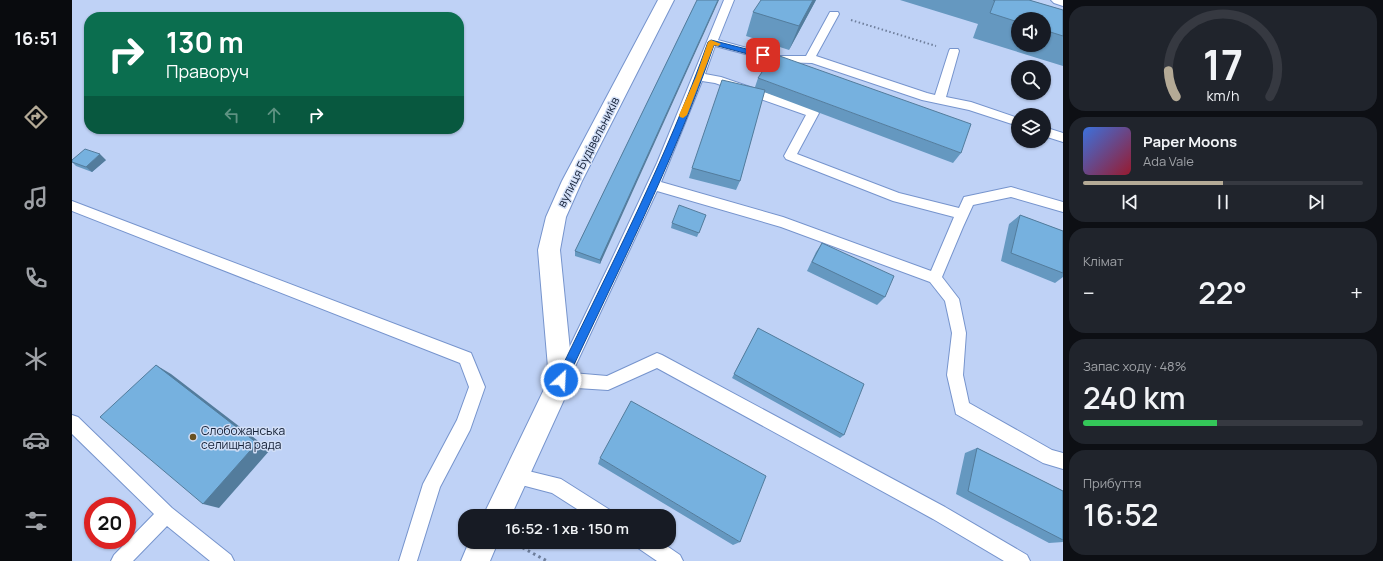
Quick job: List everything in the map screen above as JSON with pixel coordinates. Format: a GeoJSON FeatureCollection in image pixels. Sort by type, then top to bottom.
{"type":"FeatureCollection","features":[{"type":"Feature","properties":{"kind":"street","name":"вулиця Будівельників"},"geometry":{"type":"LineString","coordinates":[[561,380],[549,250],[556,217],[572,181],[666,0]]}},
{"type":"Feature","properties":{"kind":"street"},"geometry":{"type":"LineString","coordinates":[[1059,0],[1063,1]]}},
{"type":"Feature","properties":{"kind":"street"},"geometry":{"type":"LineString","coordinates":[[500,509],[561,380]]}},
{"type":"Feature","properties":{"kind":"street"},"geometry":{"type":"LineString","coordinates":[[475,561],[481,549]]}},
{"type":"Feature","properties":{"kind":"lane"},"geometry":{"type":"LineString","coordinates":[[729,0],[654,185],[561,380],[608,383],[657,360],[939,513],[1021,561]]}},
{"type":"Feature","properties":{"kind":"lane"},"geometry":{"type":"LineString","coordinates":[[711,42],[776,59],[809,60],[834,14]]}},
{"type":"Feature","properties":{"kind":"lane"},"geometry":{"type":"LineString","coordinates":[[939,100],[954,51]]}},
{"type":"Feature","properties":{"kind":"lane"},"geometry":{"type":"LineString","coordinates":[[810,58],[926,98],[971,106],[1011,120]]}},
{"type":"Feature","properties":{"kind":"lane"},"geometry":{"type":"LineString","coordinates":[[699,77],[717,80],[813,112],[790,156],[897,197],[962,214]]}},
{"type":"Feature","properties":{"kind":"lane"},"geometry":{"type":"LineString","coordinates":[[1051,134],[1063,138]]}},
{"type":"Feature","properties":{"kind":"lane"},"geometry":{"type":"LineString","coordinates":[[654,185],[783,222],[935,278],[952,299],[955,312],[959,333],[955,375],[962,408],[1049,457],[1063,461]]}},
{"type":"Feature","properties":{"kind":"lane"},"geometry":{"type":"LineString","coordinates":[[935,278],[969,201],[1011,192],[1063,207]]}},
{"type":"Feature","properties":{"kind":"lane"},"geometry":{"type":"LineString","coordinates":[[72,206],[466,358],[477,387],[464,424],[432,484],[408,561]]}},
{"type":"Feature","properties":{"kind":"lane"},"geometry":{"type":"LineString","coordinates":[[72,423],[166,514],[225,561]]}},
{"type":"Feature","properties":{"kind":"lane"},"geometry":{"type":"LineString","coordinates":[[516,476],[555,485],[593,509]]}},
{"type":"Feature","properties":{"kind":"lane"},"geometry":{"type":"LineString","coordinates":[[120,561],[166,514]]}},
{"type":"Feature","properties":{"kind":"lane"},"geometry":{"type":"LineString","coordinates":[[655,549],[674,561]]}},
{"type":"Feature","properties":{"kind":"path"},"geometry":{"type":"LineString","coordinates":[[834,14],[954,51]]}},
{"type":"Feature","properties":{"kind":"path"},"geometry":{"type":"LineString","coordinates":[[525,549],[547,561]]}},
{"type":"Feature","properties":{"kind":"building"},"geometry":{"type":"Polygon","coordinates":[[[697,0],[718,0],[600,260],[575,251],[697,0]]]}},
{"type":"Feature","properties":{"kind":"building"},"geometry":{"type":"Polygon","coordinates":[[[761,0],[813,0],[799,26],[753,12],[761,0]]]}},
{"type":"Feature","properties":{"kind":"building"},"geometry":{"type":"Polygon","coordinates":[[[995,0],[1029,0],[1063,10],[1063,36],[1051,32],[1051,12],[1011,12],[1011,20],[990,13],[995,0]]]}},
{"type":"Feature","properties":{"kind":"building"},"geometry":{"type":"Polygon","coordinates":[[[774,54],[971,124],[961,153],[758,78],[774,54]]]}},
{"type":"Feature","properties":{"kind":"building"},"geometry":{"type":"Polygon","coordinates":[[[722,80],[765,90],[740,181],[692,168],[722,80]]]}},
{"type":"Feature","properties":{"kind":"building"},"geometry":{"type":"Polygon","coordinates":[[[85,149],[100,154],[86,167],[72,162],[72,160],[85,149]]]}},
{"type":"Feature","properties":{"kind":"building"},"geometry":{"type":"Polygon","coordinates":[[[679,205],[706,215],[699,233],[672,223],[679,205]]]}},
{"type":"Feature","properties":{"kind":"building"},"geometry":{"type":"Polygon","coordinates":[[[1020,215],[1063,231],[1063,273],[1011,253],[1020,215]]]}},
{"type":"Feature","properties":{"kind":"building"},"geometry":{"type":"Polygon","coordinates":[[[822,243],[894,276],[885,297],[812,262],[822,243]]]}},
{"type":"Feature","properties":{"kind":"building"},"geometry":{"type":"Polygon","coordinates":[[[758,328],[864,384],[844,435],[734,374],[758,328]]]}},
{"type":"Feature","properties":{"kind":"building","name":"Слобожанська селищна рада"},"geometry":{"type":"Polygon","coordinates":[[[156,365],[257,443],[203,504],[100,417],[156,365]]]}},
{"type":"Feature","properties":{"kind":"building"},"geometry":{"type":"Polygon","coordinates":[[[631,401],[766,476],[740,542],[600,458],[631,401]]]}},
{"type":"Feature","properties":{"kind":"building"},"geometry":{"type":"Polygon","coordinates":[[[977,448],[1063,491],[1063,540],[968,491],[977,448]]]}},
{"type":"Feature","properties":{"kind":"slow traffic"},"geometry":{"type":"LineString","coordinates":[[683,115],[699,77],[711,42],[718,44]]}},
{"type":"Feature","properties":{"kind":"place","name":"Слобожанська селищна рада"},"geometry":{"type":"Point","coordinates":[193,437]}},
{"type":"Feature","properties":{"kind":"route"},"geometry":{"type":"LineString","coordinates":[[561,380],[654,185],[699,77],[711,42],[763,55]]}}]}
